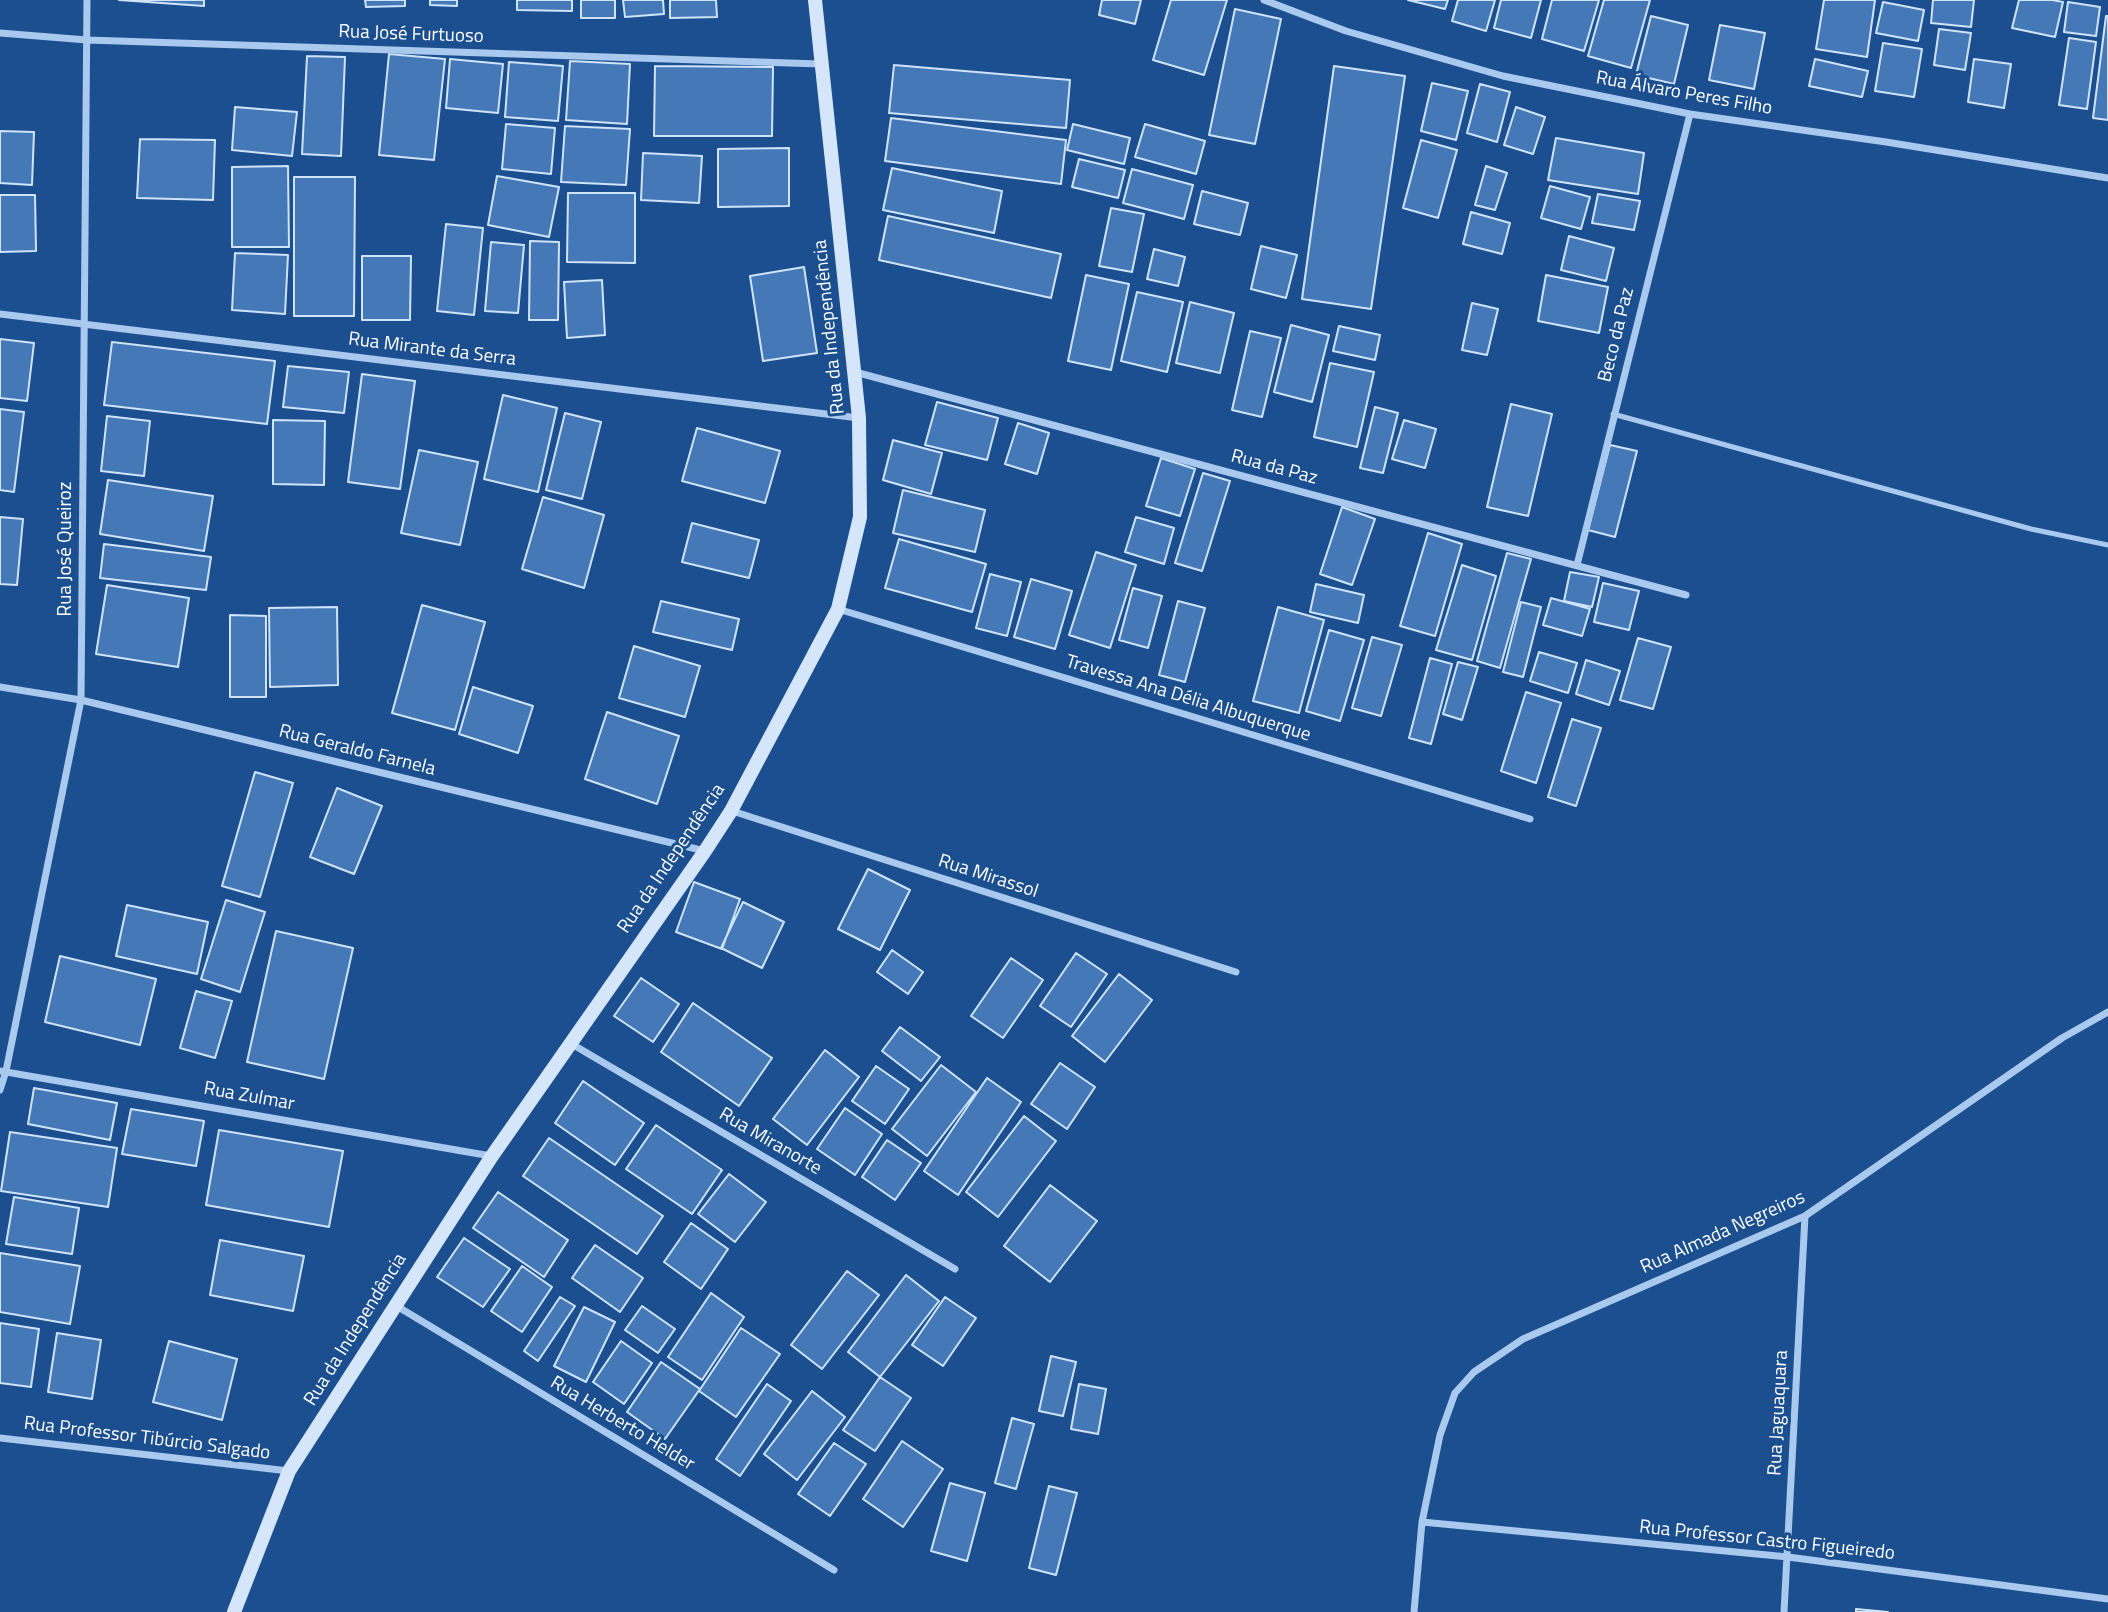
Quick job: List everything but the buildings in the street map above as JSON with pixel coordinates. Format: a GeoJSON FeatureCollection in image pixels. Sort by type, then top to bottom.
{"type":"FeatureCollection","features":[{"type":"Feature","properties":{"kind":"street","name":"Rua José Queiroz"},"geometry":{"type":"LineString","coordinates":[[0,1090],[81,700],[87,0]]}},
{"type":"Feature","properties":{"kind":"street","name":"Rua da Independência"},"geometry":{"type":"LineString","coordinates":[[234,1612],[289,1471],[492,1156],[731,811],[838,609],[860,517],[859,418],[815,0]]}},
{"type":"Feature","properties":{"kind":"street","name":"Rua Álvaro Peres Filho"},"geometry":{"type":"LineString","coordinates":[[1264,0],[1346,31],[1503,76],[1690,114],[2108,178]]}},
{"type":"Feature","properties":{"kind":"street","name":"Rua José Furtuoso"},"geometry":{"type":"LineString","coordinates":[[0,33],[87,40],[820,64]]}},
{"type":"Feature","properties":{"kind":"street","name":"Beco da Paz"},"geometry":{"type":"LineString","coordinates":[[1577,565],[1690,114]]}},
{"type":"Feature","properties":{"kind":"street","name":"Rua Mirante da Serra"},"geometry":{"type":"LineString","coordinates":[[0,314],[859,418]]}},
{"type":"Feature","properties":{"kind":"street","name":"Rua da Paz"},"geometry":{"type":"LineString","coordinates":[[854,372],[1686,595]]}},
{"type":"Feature","properties":{"kind":"street","name":"Travessa Ana Délia Albuquerque"},"geometry":{"type":"LineString","coordinates":[[838,609],[1530,819]]}},
{"type":"Feature","properties":{"kind":"street","name":"Rua Geraldo Farnela"},"geometry":{"type":"LineString","coordinates":[[0,687],[81,700],[705,851]]}},
{"type":"Feature","properties":{"kind":"street","name":"Rua Mirassol"},"geometry":{"type":"LineString","coordinates":[[731,811],[1236,972]]}},
{"type":"Feature","properties":{"kind":"street","name":"Rua Almada Negreiros"},"geometry":{"type":"LineString","coordinates":[[1414,1612],[1422,1522],[1440,1435],[1455,1393],[1474,1372],[1523,1339],[1805,1216],[2062,1038],[2108,1012]]}},
{"type":"Feature","properties":{"kind":"street","name":"Rua Miranorte"},"geometry":{"type":"LineString","coordinates":[[569,1043],[955,1269]]}},
{"type":"Feature","properties":{"kind":"street","name":"Rua Zulmar"},"geometry":{"type":"LineString","coordinates":[[3,1071],[492,1156]]}},
{"type":"Feature","properties":{"kind":"street","name":"Rua Jaguaquara"},"geometry":{"type":"LineString","coordinates":[[1784,1612],[1805,1216]]}},
{"type":"Feature","properties":{"kind":"street","name":"Rua Herberto Helder"},"geometry":{"type":"LineString","coordinates":[[394,1305],[834,1570]]}},
{"type":"Feature","properties":{"kind":"street","name":"Rua Professor Tibúrcio Salgado"},"geometry":{"type":"LineString","coordinates":[[0,1438],[289,1471]]}},
{"type":"Feature","properties":{"kind":"street","name":"Rua Professor Castro Figueiredo"},"geometry":{"type":"LineString","coordinates":[[1422,1522],[1788,1557],[2108,1599]]}},
{"type":"Feature","properties":{"kind":"lane"},"geometry":{"type":"LineString","coordinates":[[1613,414],[2031,529],[2108,545]]}}]}
